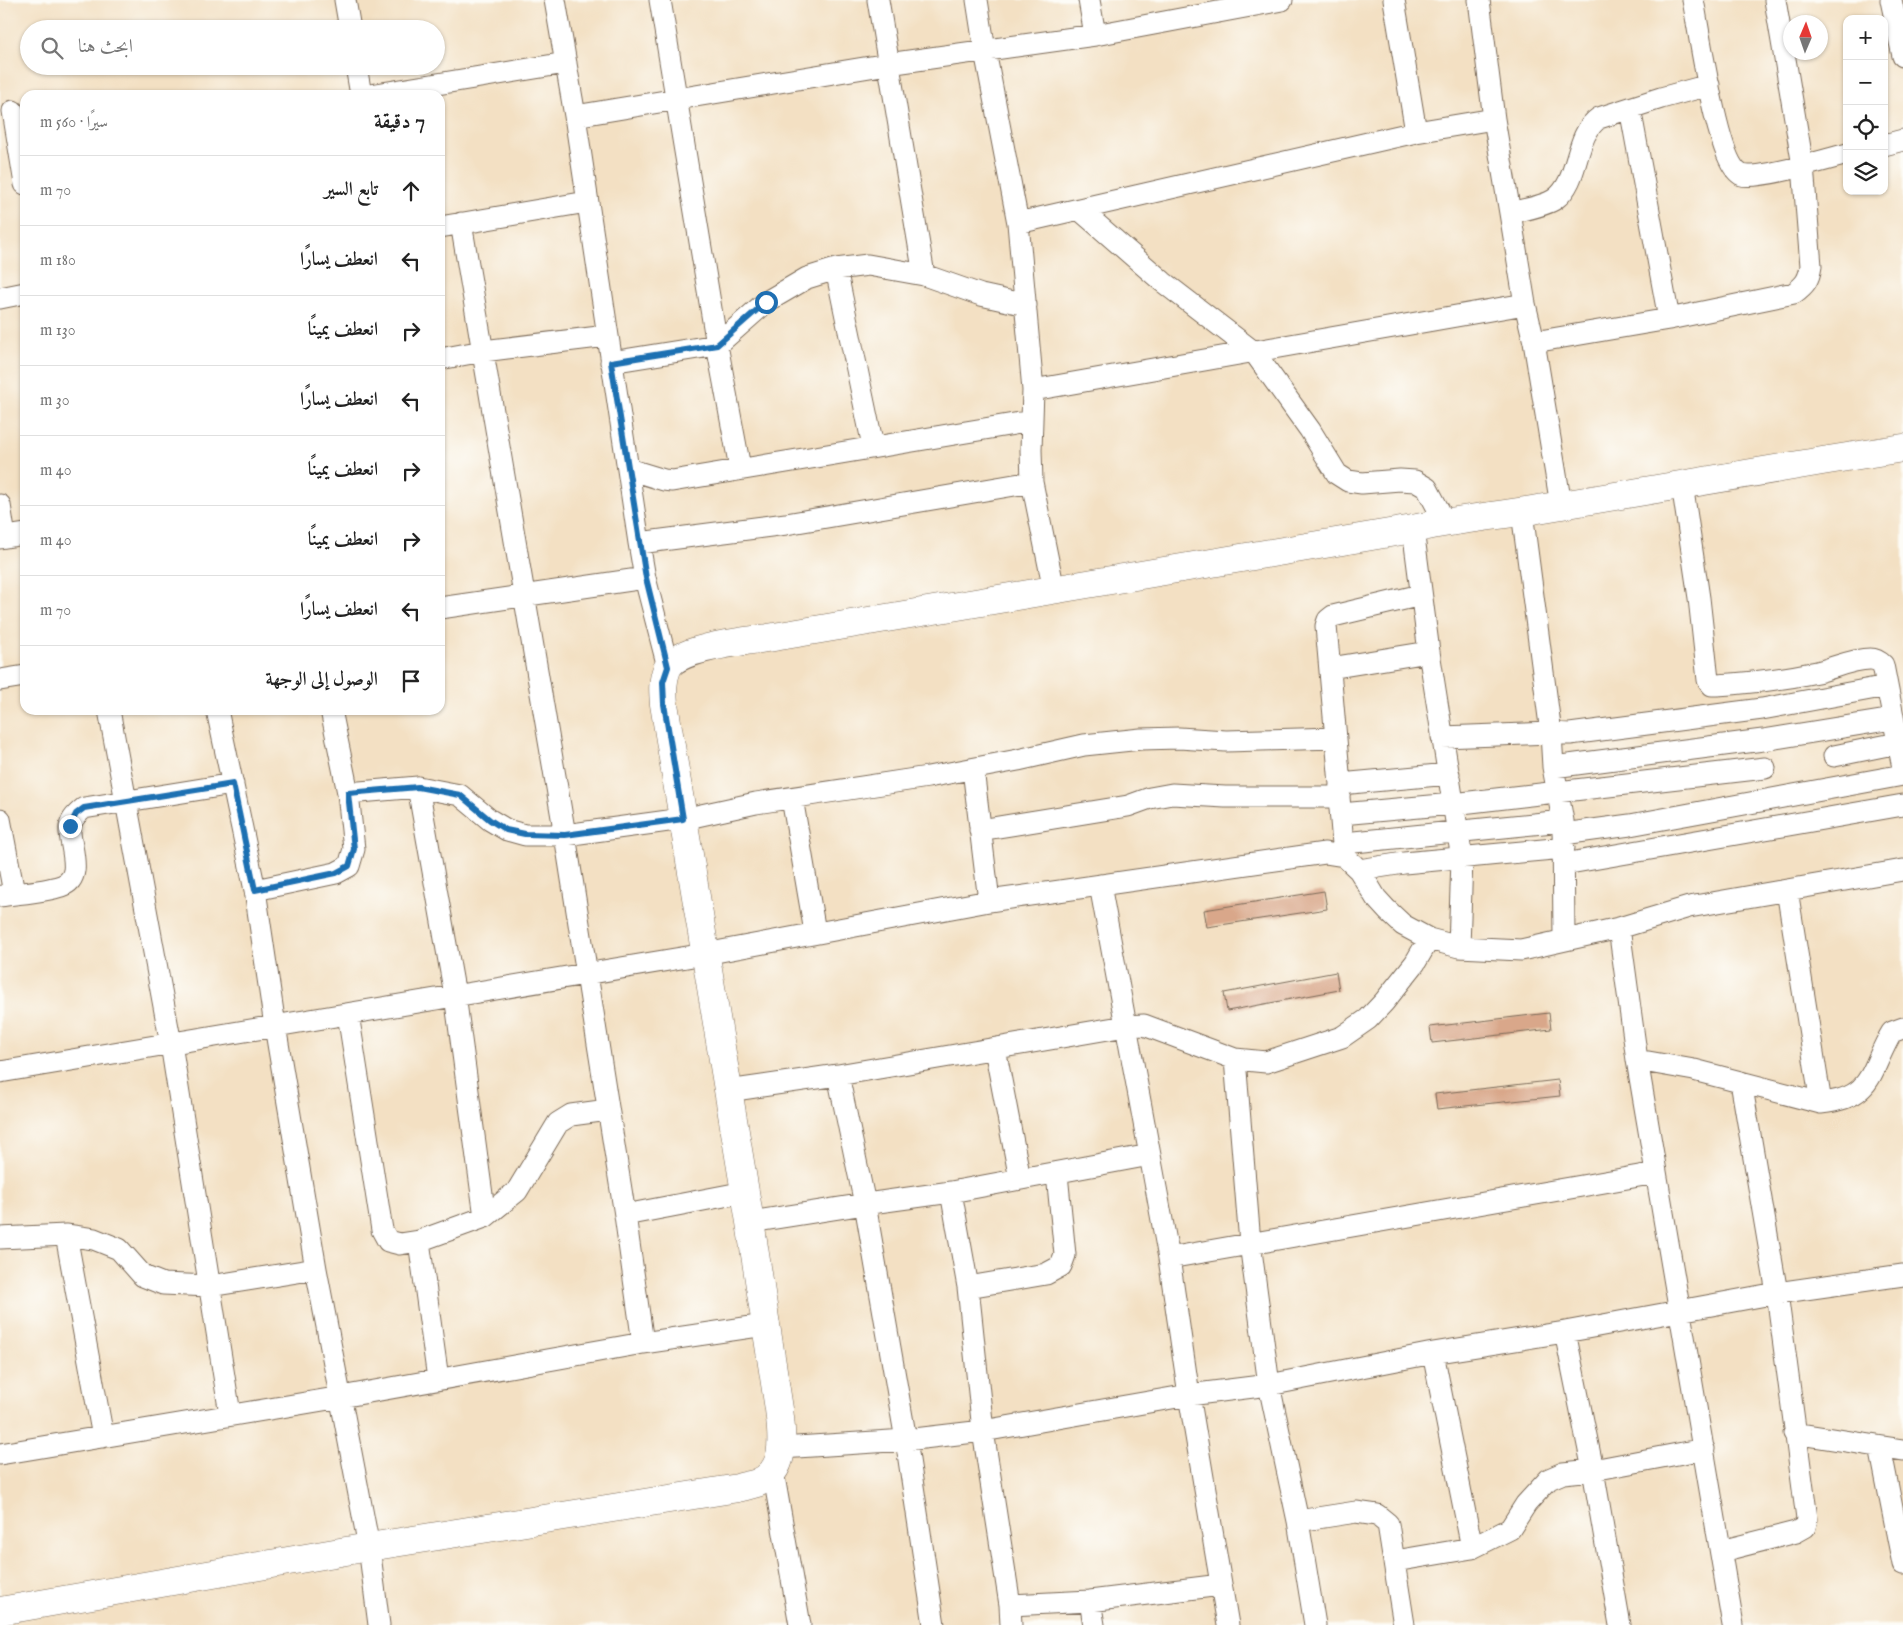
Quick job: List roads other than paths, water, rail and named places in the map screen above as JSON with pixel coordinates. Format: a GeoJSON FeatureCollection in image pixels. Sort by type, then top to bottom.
{"type":"FeatureCollection","features":[{"type":"Feature","properties":{"kind":"main road"},"geometry":{"type":"LineString","coordinates":[[0,1611],[369,1547],[738,1488],[758,1482],[777,1460],[782,1430],[779,1409],[664,704],[663,682],[668,667],[687,654],[722,645],[1413,529],[1445,522],[1522,512],[1903,448]]}},
{"type":"Feature","properties":{"kind":"street"},"geometry":{"type":"LineString","coordinates":[[345,0],[348,20]]}},
{"type":"Feature","properties":{"kind":"street"},"geometry":{"type":"LineString","coordinates":[[555,0],[575,116],[639,544],[668,667]]}},
{"type":"Feature","properties":{"kind":"street"},"geometry":{"type":"LineString","coordinates":[[660,0],[717,345],[740,468]]}},
{"type":"Feature","properties":{"kind":"street"},"geometry":{"type":"LineString","coordinates":[[878,0],[924,275]]}},
{"type":"Feature","properties":{"kind":"street"},"geometry":{"type":"LineString","coordinates":[[977,0],[1018,223],[1033,390],[1030,450],[1032,482],[1054,590]]}},
{"type":"Feature","properties":{"kind":"street"},"geometry":{"type":"LineString","coordinates":[[1089,0],[1095,35]]}},
{"type":"Feature","properties":{"kind":"street"},"geometry":{"type":"LineString","coordinates":[[575,116],[888,64],[1095,35],[1225,5],[1282,0]]}},
{"type":"Feature","properties":{"kind":"street"},"geometry":{"type":"LineString","coordinates":[[1394,0],[1416,132]]}},
{"type":"Feature","properties":{"kind":"street"},"geometry":{"type":"LineString","coordinates":[[1480,0],[1494,119],[1561,505]]}},
{"type":"Feature","properties":{"kind":"street"},"geometry":{"type":"LineString","coordinates":[[1693,0],[1722,146],[1735,169],[1742,174],[1753,176],[1803,166],[1843,155]]}},
{"type":"Feature","properties":{"kind":"street"},"geometry":{"type":"LineString","coordinates":[[1534,342],[1669,319],[1794,293],[1804,286],[1809,278],[1811,266],[1803,166],[1774,0]]}},
{"type":"Feature","properties":{"kind":"street"},"geometry":{"type":"LineString","coordinates":[[1891,0],[1902,47]]}},
{"type":"Feature","properties":{"kind":"street"},"geometry":{"type":"LineString","coordinates":[[402,90],[566,64]]}},
{"type":"Feature","properties":{"kind":"street"},"geometry":{"type":"LineString","coordinates":[[358,75],[360,90]]}},
{"type":"Feature","properties":{"kind":"street"},"geometry":{"type":"LineString","coordinates":[[1510,213],[1553,201],[1562,193],[1568,183],[1592,123],[1599,118],[1709,85]]}},
{"type":"Feature","properties":{"kind":"street"},"geometry":{"type":"LineString","coordinates":[[1630,108],[1669,319]]}},
{"type":"Feature","properties":{"kind":"street"},"geometry":{"type":"LineString","coordinates":[[13,112],[20,154]]}},
{"type":"Feature","properties":{"kind":"street"},"geometry":{"type":"LineString","coordinates":[[1018,223],[1416,132],[1494,119]]}},
{"type":"Feature","properties":{"kind":"street"},"geometry":{"type":"LineString","coordinates":[[1888,144],[1903,140]]}},
{"type":"Feature","properties":{"kind":"street"},"geometry":{"type":"LineString","coordinates":[[588,202],[450,225],[483,351],[565,835],[625,1215],[643,1343]]}},
{"type":"Feature","properties":{"kind":"street"},"geometry":{"type":"LineString","coordinates":[[1079,209],[1163,282],[1254,352],[1310,430],[1337,474],[1348,481],[1362,483],[1400,480],[1415,481],[1427,488],[1445,522]]}},
{"type":"Feature","properties":{"kind":"street"},"geometry":{"type":"LineString","coordinates":[[611,362],[717,345],[766,302],[807,278],[836,269],[868,265],[924,275],[981,296],[1026,305]]}},
{"type":"Feature","properties":{"kind":"street"},"geometry":{"type":"LineString","coordinates":[[836,269],[873,446]]}},
{"type":"Feature","properties":{"kind":"street"},"geometry":{"type":"LineString","coordinates":[[0,298],[20,294]]}},
{"type":"Feature","properties":{"kind":"street"},"geometry":{"type":"LineString","coordinates":[[1033,390],[1525,304]]}},
{"type":"Feature","properties":{"kind":"street"},"geometry":{"type":"LineString","coordinates":[[445,358],[483,351],[607,336]]}},
{"type":"Feature","properties":{"kind":"street"},"geometry":{"type":"LineString","coordinates":[[628,469],[664,480],[672,480],[1032,421]]}},
{"type":"Feature","properties":{"kind":"street"},"geometry":{"type":"LineString","coordinates":[[639,544],[786,524],[1032,482]]}},
{"type":"Feature","properties":{"kind":"street"},"geometry":{"type":"LineString","coordinates":[[1682,484],[1699,598],[1708,680],[1712,684],[1717,685],[1757,682],[1819,672],[1872,659],[1880,661],[1883,665],[1903,768]]}},
{"type":"Feature","properties":{"kind":"street"},"geometry":{"type":"LineString","coordinates":[[0,505],[10,536]]}},
{"type":"Feature","properties":{"kind":"street"},"geometry":{"type":"LineString","coordinates":[[1522,512],[1564,842],[1564,940]]}},
{"type":"Feature","properties":{"kind":"street"},"geometry":{"type":"LineString","coordinates":[[1413,529],[1429,652],[1462,859],[1459,947]]}},
{"type":"Feature","properties":{"kind":"street"},"geometry":{"type":"LineString","coordinates":[[445,607],[646,578]]}},
{"type":"Feature","properties":{"kind":"street"},"geometry":{"type":"LineString","coordinates":[[1421,595],[1333,616],[1328,620],[1326,626],[1340,798],[1349,856],[1376,898],[1403,926],[1429,939],[1459,947],[1521,950],[1619,928],[1689,907],[1903,870]]}},
{"type":"Feature","properties":{"kind":"street"},"geometry":{"type":"LineString","coordinates":[[1330,668],[1429,652]]}},
{"type":"Feature","properties":{"kind":"street"},"geometry":{"type":"LineString","coordinates":[[0,680],[20,677]]}},
{"type":"Feature","properties":{"kind":"street"},"geometry":{"type":"LineString","coordinates":[[1757,682],[1762,709],[1765,768],[1770,799]]}},
{"type":"Feature","properties":{"kind":"street"},"geometry":{"type":"LineString","coordinates":[[1442,738],[1551,733],[1570,734],[1762,709],[1887,686]]}},
{"type":"Feature","properties":{"kind":"street"},"geometry":{"type":"LineString","coordinates":[[110,715],[172,1044],[230,1414]]}},
{"type":"Feature","properties":{"kind":"street"},"geometry":{"type":"LineString","coordinates":[[218,715],[255,890],[275,1026],[316,1269],[369,1547],[379,1625]]}},
{"type":"Feature","properties":{"kind":"street"},"geometry":{"type":"LineString","coordinates":[[255,890],[336,873],[349,866],[354,849],[348,793],[332,715]]}},
{"type":"Feature","properties":{"kind":"street"},"geometry":{"type":"LineString","coordinates":[[1553,767],[1763,740],[1893,719]]}},
{"type":"Feature","properties":{"kind":"street"},"geometry":{"type":"LineString","coordinates":[[1828,730],[1838,786]]}},
{"type":"Feature","properties":{"kind":"street"},"geometry":{"type":"LineString","coordinates":[[348,793],[418,787],[460,795],[490,820],[506,830],[525,834],[565,835],[683,819],[792,798],[973,768],[1084,745],[1142,739],[1179,738],[1226,741],[1336,738]]}},
{"type":"Feature","properties":{"kind":"street"},"geometry":{"type":"LineString","coordinates":[[1834,756],[1898,743]]}},
{"type":"Feature","properties":{"kind":"street"},"geometry":{"type":"LineString","coordinates":[[973,768],[989,900]]}},
{"type":"Feature","properties":{"kind":"street"},"geometry":{"type":"LineString","coordinates":[[980,830],[1128,806],[1150,798],[1172,794],[1225,797],[1340,798],[1453,804],[1765,768]]}},
{"type":"Feature","properties":{"kind":"street"},"geometry":{"type":"LineString","coordinates":[[1340,798],[1449,774]]}},
{"type":"Feature","properties":{"kind":"street"},"geometry":{"type":"LineString","coordinates":[[1349,856],[1456,830],[1564,842],[1630,825],[1838,786],[1903,776]]}},
{"type":"Feature","properties":{"kind":"street"},"geometry":{"type":"LineString","coordinates":[[0,818],[7,895],[63,886],[72,877],[75,862],[70,826],[76,814],[84,808],[233,784]]}},
{"type":"Feature","properties":{"kind":"street"},"geometry":{"type":"LineString","coordinates":[[418,787],[455,995],[485,1217]]}},
{"type":"Feature","properties":{"kind":"street"},"geometry":{"type":"LineString","coordinates":[[792,798],[815,932]]}},
{"type":"Feature","properties":{"kind":"street"},"geometry":{"type":"LineString","coordinates":[[0,1072],[706,954],[989,900],[1325,853],[1404,864],[1462,859],[1564,842],[1903,805]]}},
{"type":"Feature","properties":{"kind":"street"},"geometry":{"type":"LineString","coordinates":[[1100,885],[1169,1258],[1188,1395],[1228,1625]]}},
{"type":"Feature","properties":{"kind":"street"},"geometry":{"type":"LineString","coordinates":[[1787,890],[1821,1103]]}},
{"type":"Feature","properties":{"kind":"street"},"geometry":{"type":"LineString","coordinates":[[1619,928],[1637,1060],[1734,1625]]}},
{"type":"Feature","properties":{"kind":"street"},"geometry":{"type":"LineString","coordinates":[[728,1091],[838,1075],[1126,1026],[1144,1025],[1235,1059],[1266,1062],[1342,1037],[1368,1019],[1415,963],[1429,939]]}},
{"type":"Feature","properties":{"kind":"street"},"geometry":{"type":"LineString","coordinates":[[348,1014],[382,1230],[388,1241],[400,1244],[419,1241],[485,1217],[517,1191],[558,1123],[571,1115],[608,1110]]}},
{"type":"Feature","properties":{"kind":"street"},"geometry":{"type":"LineString","coordinates":[[1637,1060],[1694,1070],[1821,1103],[1838,1101],[1856,1094],[1871,1078],[1892,1032],[1903,1028]]}},
{"type":"Feature","properties":{"kind":"street"},"geometry":{"type":"LineString","coordinates":[[996,1049],[1020,1179]]}},
{"type":"Feature","properties":{"kind":"street"},"geometry":{"type":"LineString","coordinates":[[1235,1059],[1250,1243],[1269,1385],[1298,1521],[1315,1625]]}},
{"type":"Feature","properties":{"kind":"street"},"geometry":{"type":"LineString","coordinates":[[838,1075],[865,1204],[906,1440],[934,1625]]}},
{"type":"Feature","properties":{"kind":"street"},"geometry":{"type":"LineString","coordinates":[[1721,1551],[1796,1532],[1805,1527],[1807,1519],[1794,1433],[1777,1293],[1741,1082]]}},
{"type":"Feature","properties":{"kind":"street"},"geometry":{"type":"LineString","coordinates":[[750,1222],[951,1192],[1057,1174],[1150,1155]]}},
{"type":"Feature","properties":{"kind":"street"},"geometry":{"type":"LineString","coordinates":[[1169,1258],[1656,1173]]}},
{"type":"Feature","properties":{"kind":"street"},"geometry":{"type":"LineString","coordinates":[[968,1287],[1046,1274],[1061,1266],[1065,1255],[1057,1174]]}},
{"type":"Feature","properties":{"kind":"street"},"geometry":{"type":"LineString","coordinates":[[625,1215],[745,1192]]}},
{"type":"Feature","properties":{"kind":"street"},"geometry":{"type":"LineString","coordinates":[[951,1192],[968,1287],[983,1431],[1010,1615],[1090,1601],[1221,1585]]}},
{"type":"Feature","properties":{"kind":"street"},"geometry":{"type":"LineString","coordinates":[[0,1238],[66,1235],[94,1239],[119,1250],[143,1276],[163,1284],[210,1286],[316,1269]]}},
{"type":"Feature","properties":{"kind":"street"},"geometry":{"type":"LineString","coordinates":[[66,1235],[102,1436]]}},
{"type":"Feature","properties":{"kind":"street"},"geometry":{"type":"LineString","coordinates":[[419,1241],[438,1380]]}},
{"type":"Feature","properties":{"kind":"street"},"geometry":{"type":"LineString","coordinates":[[800,1625],[777,1460],[906,1440],[983,1431],[1188,1395],[1269,1385],[1433,1353],[1565,1332],[1777,1293],[1903,1275]]}},
{"type":"Feature","properties":{"kind":"street"},"geometry":{"type":"LineString","coordinates":[[0,1454],[230,1414],[341,1397],[643,1343],[765,1325]]}},
{"type":"Feature","properties":{"kind":"street"},"geometry":{"type":"LineString","coordinates":[[1565,1332],[1593,1470],[1620,1625]]}},
{"type":"Feature","properties":{"kind":"street"},"geometry":{"type":"LineString","coordinates":[[1433,1353],[1472,1548]]}},
{"type":"Feature","properties":{"kind":"street"},"geometry":{"type":"LineString","coordinates":[[1794,1433],[1903,1450]]}},
{"type":"Feature","properties":{"kind":"street"},"geometry":{"type":"LineString","coordinates":[[1880,1447],[1903,1564]]}},
{"type":"Feature","properties":{"kind":"street"},"geometry":{"type":"LineString","coordinates":[[1395,1561],[1472,1548],[1510,1529],[1526,1504],[1549,1479],[1563,1473],[1593,1470],[1704,1449]]}},
{"type":"Feature","properties":{"kind":"street"},"geometry":{"type":"LineString","coordinates":[[1298,1521],[1356,1512],[1377,1515],[1388,1524],[1404,1625]]}},
{"type":"Feature","properties":{"kind":"street"},"geometry":{"type":"LineString","coordinates":[[1090,1601],[1094,1625]]}}]}
